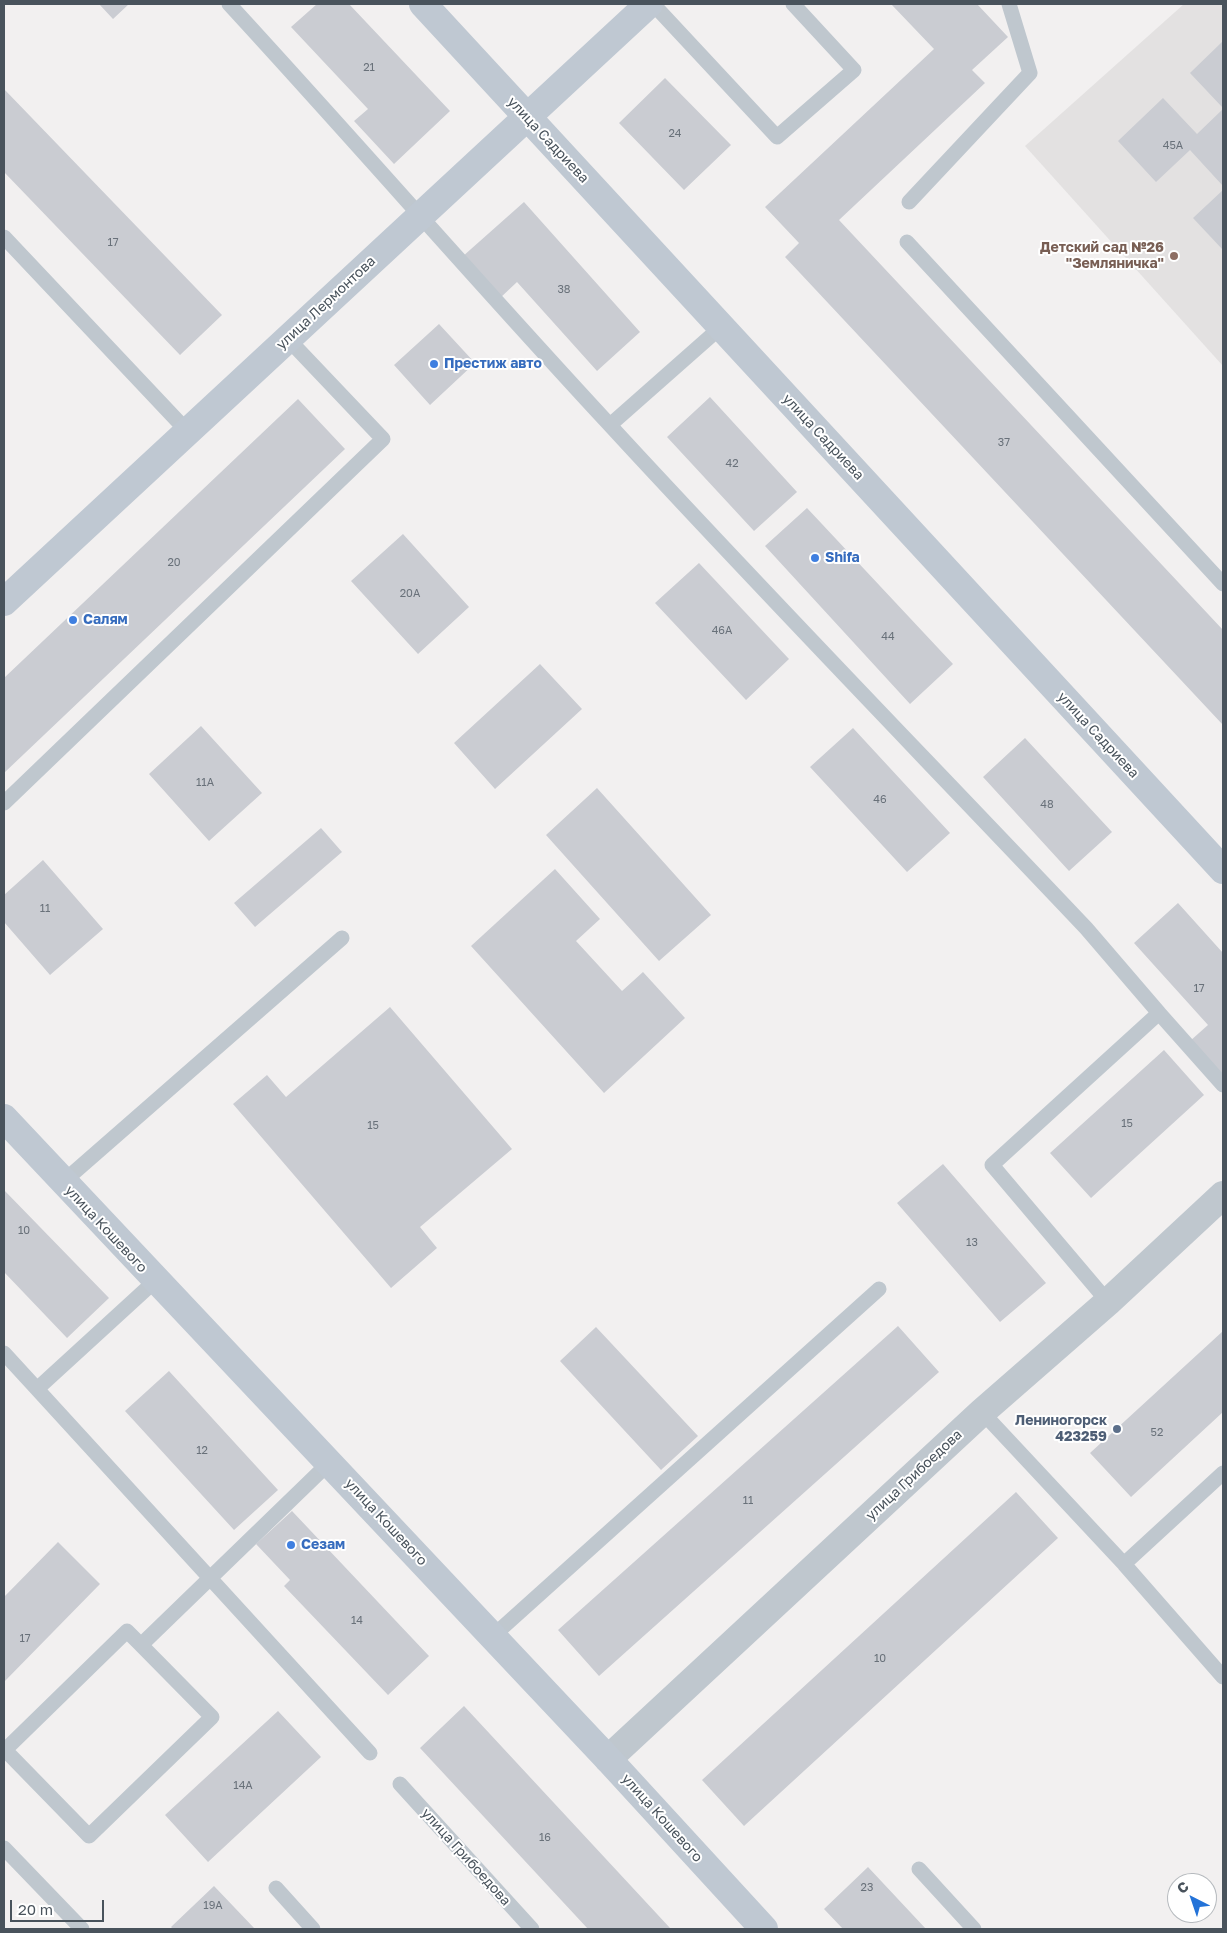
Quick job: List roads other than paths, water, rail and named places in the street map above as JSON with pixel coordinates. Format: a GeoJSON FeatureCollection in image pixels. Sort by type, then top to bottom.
{"type":"FeatureCollection","features":[{"type":"Feature","properties":{"kind":"street","name":"улица Садриева"},"geometry":{"type":"LineString","coordinates":[[423,4],[1223,870]]}},
{"type":"Feature","properties":{"kind":"street","name":"улица Лермонтова"},"geometry":{"type":"LineString","coordinates":[[4,602],[649,4]]}},
{"type":"Feature","properties":{"kind":"street","name":"улица Кошевого"},"geometry":{"type":"LineString","coordinates":[[4,1118],[155,1281],[330,1462],[764,1929]]}},
{"type":"Feature","properties":{"kind":"street","name":"улица Грибоедова"},"geometry":{"type":"LineString","coordinates":[[608,1759],[982,1412],[1108,1302],[1223,1196]]}},
{"type":"Feature","properties":{"kind":"lane"},"geometry":{"type":"LineString","coordinates":[[229,4],[388,178],[419,217],[610,425],[1086,928],[1223,1085]]}},
{"type":"Feature","properties":{"kind":"lane"},"geometry":{"type":"LineString","coordinates":[[653,4],[777,137],[854,70],[793,4]]}},
{"type":"Feature","properties":{"kind":"lane"},"geometry":{"type":"LineString","coordinates":[[909,202],[1030,73],[1009,4]]}},
{"type":"Feature","properties":{"kind":"lane"},"geometry":{"type":"LineString","coordinates":[[4,236],[188,432]]}},
{"type":"Feature","properties":{"kind":"lane"},"geometry":{"type":"LineString","coordinates":[[907,242],[1223,584]]}},
{"type":"Feature","properties":{"kind":"lane"},"geometry":{"type":"LineString","coordinates":[[610,425],[721,327]]}},
{"type":"Feature","properties":{"kind":"lane"},"geometry":{"type":"LineString","coordinates":[[4,803],[383,439],[288,339]]}},
{"type":"Feature","properties":{"kind":"lane"},"geometry":{"type":"LineString","coordinates":[[63,1182],[342,938]]}},
{"type":"Feature","properties":{"kind":"lane"},"geometry":{"type":"LineString","coordinates":[[1108,1302],[992,1165],[1159,1013]]}},
{"type":"Feature","properties":{"kind":"lane"},"geometry":{"type":"LineString","coordinates":[[37,1389],[155,1281]]}},
{"type":"Feature","properties":{"kind":"lane"},"geometry":{"type":"LineString","coordinates":[[493,1636],[879,1289]]}},
{"type":"Feature","properties":{"kind":"lane"},"geometry":{"type":"LineString","coordinates":[[4,1353],[370,1753]]}},
{"type":"Feature","properties":{"kind":"lane"},"geometry":{"type":"LineString","coordinates":[[982,1412],[1124,1564],[1223,1677]]}},
{"type":"Feature","properties":{"kind":"lane"},"geometry":{"type":"LineString","coordinates":[[141,1645],[330,1462]]}},
{"type":"Feature","properties":{"kind":"lane"},"geometry":{"type":"LineString","coordinates":[[1124,1564],[1223,1473]]}},
{"type":"Feature","properties":{"kind":"lane"},"geometry":{"type":"LineString","coordinates":[[127,1631],[141,1645],[212,1717],[90,1836],[5,1750],[127,1631]]}},
{"type":"Feature","properties":{"kind":"lane","name":"улица Грибоедова"},"geometry":{"type":"LineString","coordinates":[[400,1784],[532,1929]]}},
{"type":"Feature","properties":{"kind":"lane"},"geometry":{"type":"LineString","coordinates":[[4,1848],[82,1929]]}},
{"type":"Feature","properties":{"kind":"lane"},"geometry":{"type":"LineString","coordinates":[[919,1870],[974,1929]]}},
{"type":"Feature","properties":{"kind":"lane"},"geometry":{"type":"LineString","coordinates":[[276,1888],[313,1929]]}},
{"type":"Feature","properties":{"kind":"place","name":"Детский сад №26 \"Земляничка\""},"geometry":{"type":"Point","coordinates":[1174,256]}},
{"type":"Feature","properties":{"kind":"place","name":"Престиж авто"},"geometry":{"type":"Point","coordinates":[434,364]}},
{"type":"Feature","properties":{"kind":"place","name":"Shifa"},"geometry":{"type":"Point","coordinates":[815,558]}},
{"type":"Feature","properties":{"kind":"place","name":"Салям"},"geometry":{"type":"Point","coordinates":[73,620]}},
{"type":"Feature","properties":{"kind":"place","name":"Лениногорск 423259"},"geometry":{"type":"Point","coordinates":[1117,1429]}},
{"type":"Feature","properties":{"kind":"place","name":"Сезам"},"geometry":{"type":"Point","coordinates":[291,1545]}}]}
